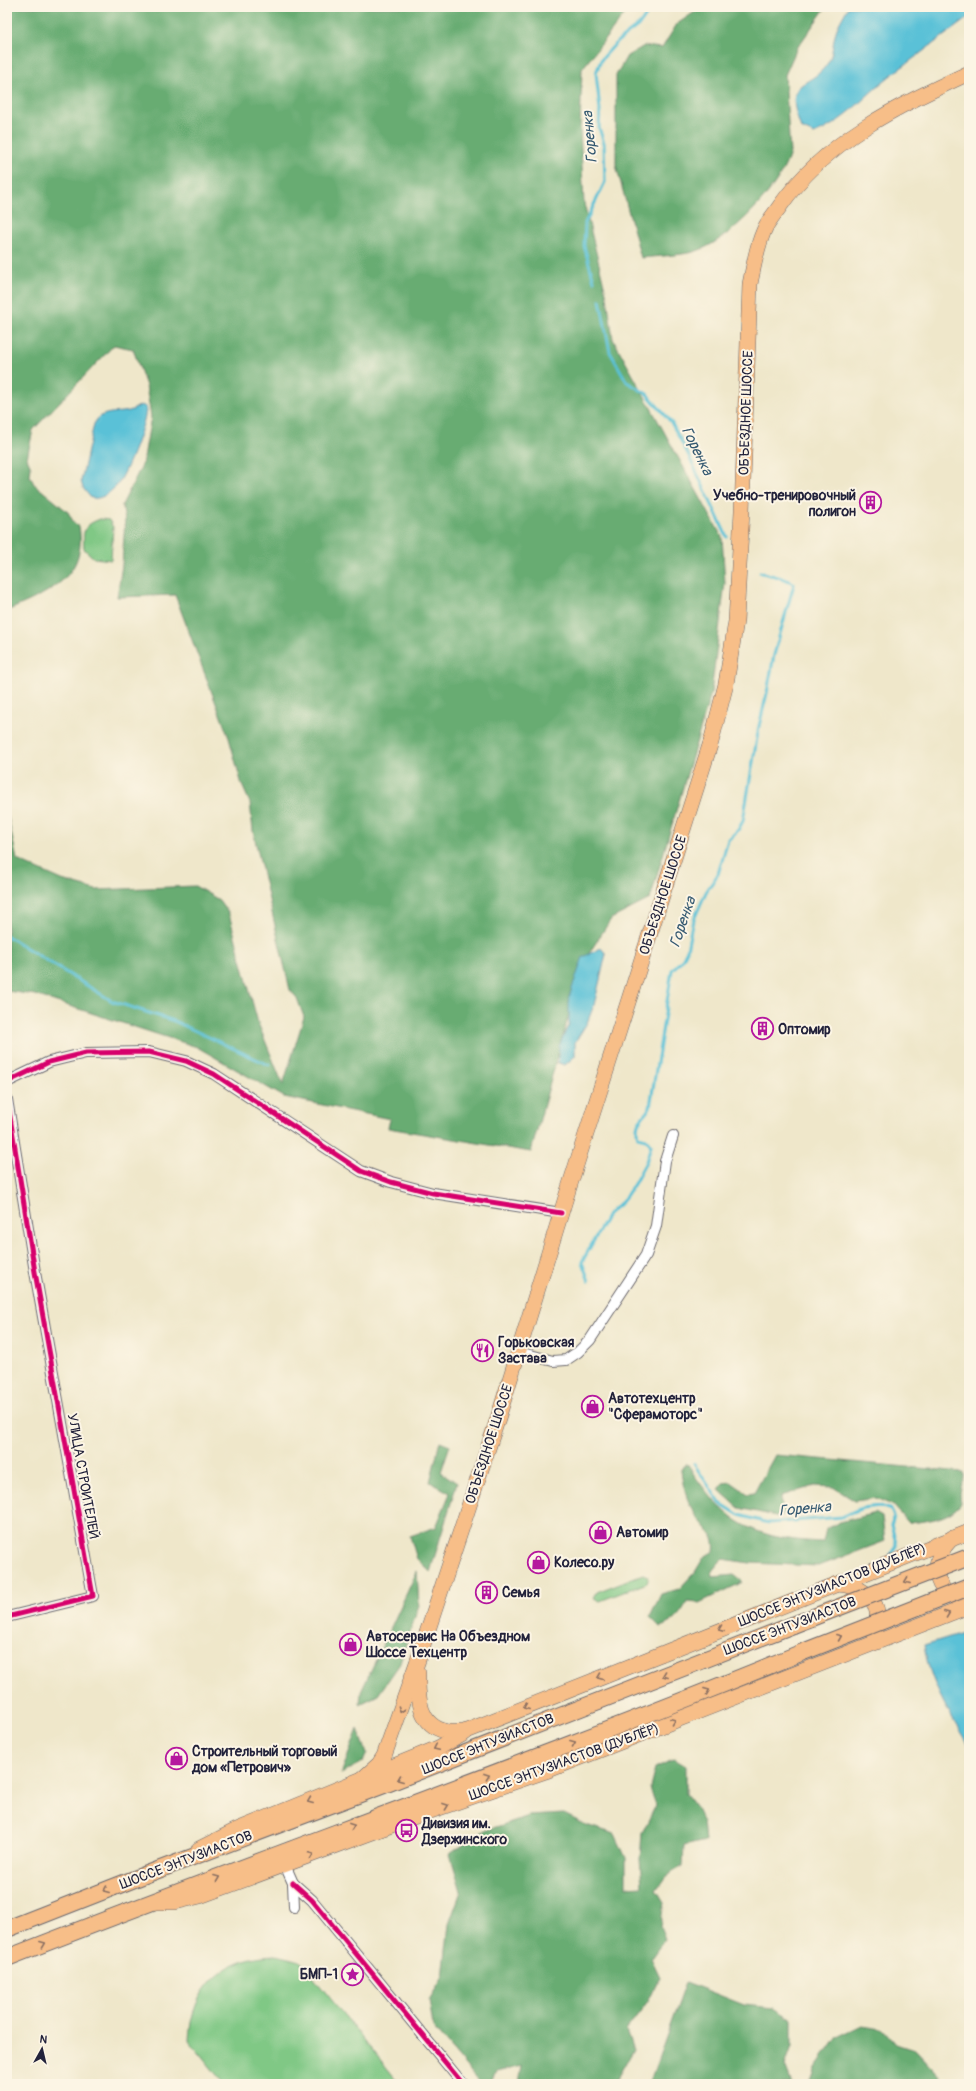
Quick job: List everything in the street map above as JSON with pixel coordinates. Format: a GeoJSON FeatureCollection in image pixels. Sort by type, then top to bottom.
{"type":"FeatureCollection","features":[{"type":"Feature","properties":{"kind":"highway","name":"ШОССЕ ЭНТУЗИАСТОВ"},"geometry":{"type":"LineString","coordinates":[[7,1929],[142,1876],[384,1785],[969,1557]]}},
{"type":"Feature","properties":{"kind":"highway","name":"ШОССЕ ЭНТУЗИАСТОВ"},"geometry":{"type":"LineString","coordinates":[[7,1958],[338,1831],[537,1758],[969,1587]]}},
{"type":"Feature","properties":{"kind":"main road","name":"ОБЪЕЗДНОЕ ШОССЕ"},"geometry":{"type":"LineString","coordinates":[[360,1781],[379,1764],[384,1756],[418,1660],[519,1352],[561,1213],[711,742],[726,684],[736,622],[742,511],[750,284],[755,256],[766,226],[793,188],[822,158],[866,125],[891,111],[969,73]]}},
{"type":"Feature","properties":{"kind":"main road","name":"ШОССЕ ЭНТУЗИАСТОВ (ДУБЛЁР)"},"geometry":{"type":"LineString","coordinates":[[471,1730],[562,1692],[897,1559],[969,1532]]}},
{"type":"Feature","properties":{"kind":"main road"},"geometry":{"type":"LineString","coordinates":[[952,1538],[940,1552],[936,1564],[937,1575],[941,1586],[949,1595],[959,1600],[969,1602]]}},
{"type":"Feature","properties":{"kind":"main road"},"geometry":{"type":"LineString","coordinates":[[835,1584],[848,1584],[859,1588],[868,1595],[874,1605],[877,1617],[876,1628],[864,1647]]}},
{"type":"Feature","properties":{"kind":"main road","name":"ШОССЕ ЭНТУЗИАСТОВ (ДУБЛЁР)"},"geometry":{"type":"LineString","coordinates":[[155,1902],[175,1902],[200,1896],[546,1771],[969,1606]]}},
{"type":"Feature","properties":{"kind":"main road"},"geometry":{"type":"LineString","coordinates":[[418,1660],[417,1696],[425,1717],[436,1727],[449,1732],[471,1730]]}},
{"type":"Feature","properties":{"kind":"main road"},"geometry":{"type":"LineString","coordinates":[[142,1876],[237,1830],[438,1748],[471,1730]]}},
{"type":"Feature","properties":{"kind":"street"},"geometry":{"type":"LineString","coordinates":[[7,1082],[49,1062],[86,1053],[149,1052],[186,1061],[214,1074],[361,1171],[390,1182],[433,1193],[561,1213]]}},
{"type":"Feature","properties":{"kind":"street","name":"УЛИЦА СТРОИТЕЛЕЙ"},"geometry":{"type":"LineString","coordinates":[[7,1099],[35,1272],[93,1596],[7,1617]]}},
{"type":"Feature","properties":{"kind":"street"},"geometry":{"type":"LineString","coordinates":[[519,1352],[552,1361],[566,1360],[578,1352],[590,1340],[646,1255],[656,1226],[665,1161],[673,1136]]}},
{"type":"Feature","properties":{"kind":"street"},"geometry":{"type":"LineString","coordinates":[[285,1865],[293,1884],[294,1907]]}},
{"type":"Feature","properties":{"kind":"street"},"geometry":{"type":"LineString","coordinates":[[293,1884],[312,1900],[463,2084]]}},
{"type":"Feature","properties":{"kind":"green space"},"geometry":{"type":"Polygon","coordinates":[[[7,7],[630,7],[582,69],[580,130],[584,203],[607,297],[613,339],[722,537],[725,583],[711,693],[650,899],[611,919],[583,963],[531,1152],[388,1128],[390,1119],[284,1097],[197,1047],[35,995],[7,991],[7,812],[17,860],[62,880],[96,890],[195,886],[219,900],[229,914],[258,1023],[283,1085],[304,1017],[297,998],[290,990],[253,831],[250,803],[242,785],[229,738],[175,595],[117,597],[122,565],[125,520],[122,505],[143,463],[151,417],[146,386],[133,349],[114,345],[33,430],[27,458],[31,467],[30,476],[34,484],[68,512],[74,523],[79,526],[80,544],[77,559],[71,571],[61,581],[50,590],[7,611],[7,7]]]}},
{"type":"Feature","properties":{"kind":"green space"},"geometry":{"type":"Polygon","coordinates":[[[702,7],[826,7],[797,48],[785,75],[790,153],[785,167],[776,182],[751,212],[721,238],[707,247],[687,253],[641,258],[616,165],[616,75],[627,56],[644,46],[662,48],[677,24],[702,7]]]}},
{"type":"Feature","properties":{"kind":"green space"},"geometry":{"type":"Polygon","coordinates":[[[100,519],[109,520],[113,527],[111,560],[94,558],[84,549],[85,530],[90,524],[100,519]]]}},
{"type":"Feature","properties":{"kind":"green space"},"geometry":{"type":"Polygon","coordinates":[[[440,1441],[450,1445],[441,1472],[457,1483],[430,1572],[417,1559],[410,1536],[436,1527],[450,1493],[430,1482],[440,1441]]]}},
{"type":"Feature","properties":{"kind":"green space"},"geometry":{"type":"Polygon","coordinates":[[[775,1455],[963,1472],[960,1494],[961,1503],[951,1513],[944,1516],[909,1523],[894,1506],[876,1498],[855,1501],[833,1487],[814,1486],[781,1496],[781,1504],[789,1511],[780,1517],[739,1508],[719,1490],[723,1483],[731,1482],[748,1494],[754,1493],[775,1455]]]}},
{"type":"Feature","properties":{"kind":"green space"},"geometry":{"type":"Polygon","coordinates":[[[687,1464],[714,1501],[728,1514],[759,1532],[777,1537],[823,1542],[826,1529],[840,1522],[875,1513],[882,1517],[885,1541],[819,1566],[750,1563],[722,1559],[712,1571],[713,1577],[734,1575],[743,1582],[699,1603],[687,1602],[676,1618],[660,1627],[650,1617],[661,1594],[679,1589],[695,1572],[704,1557],[714,1551],[713,1540],[709,1531],[698,1519],[685,1493],[681,1469],[687,1464]]]}},
{"type":"Feature","properties":{"kind":"green space"},"geometry":{"type":"Polygon","coordinates":[[[417,1571],[419,1605],[399,1665],[378,1695],[360,1704],[361,1692],[417,1571]]]}},
{"type":"Feature","properties":{"kind":"green space"},"geometry":{"type":"Polygon","coordinates":[[[643,1574],[649,1577],[647,1583],[600,1601],[594,1598],[597,1592],[643,1574]]]}},
{"type":"Feature","properties":{"kind":"green space"},"geometry":{"type":"Polygon","coordinates":[[[358,1729],[367,1753],[363,1762],[341,1774],[358,1729]]]}},
{"type":"Feature","properties":{"kind":"green space"},"geometry":{"type":"Polygon","coordinates":[[[674,1759],[686,1766],[686,1794],[695,1806],[703,1823],[705,1841],[684,1846],[683,1866],[666,1876],[656,1890],[664,1903],[660,1926],[665,1939],[651,1958],[660,1977],[648,2001],[626,2030],[633,2050],[616,2080],[616,2084],[519,2084],[522,2066],[496,2072],[490,2084],[481,2084],[433,2027],[429,2000],[443,1977],[449,1924],[461,1891],[450,1854],[481,1832],[529,1816],[564,1814],[586,1825],[615,1834],[626,1858],[626,1887],[642,1886],[640,1859],[642,1833],[656,1805],[650,1788],[655,1768],[674,1759]]]}},
{"type":"Feature","properties":{"kind":"green space"},"geometry":{"type":"Polygon","coordinates":[[[276,1955],[300,1961],[400,2084],[224,2084],[189,2040],[191,2021],[196,2005],[214,1978],[226,1969],[241,1961],[257,1957],[276,1955]]]}},
{"type":"Feature","properties":{"kind":"green space"},"geometry":{"type":"Polygon","coordinates":[[[686,1982],[744,2005],[774,2008],[792,2019],[792,2046],[785,2066],[792,2084],[649,2084],[686,1982]]]}},
{"type":"Feature","properties":{"kind":"green space"},"geometry":{"type":"Polygon","coordinates":[[[862,2025],[882,2028],[896,2044],[914,2050],[946,2084],[809,2084],[815,2068],[837,2037],[862,2025]]]}},
{"type":"Feature","properties":{"kind":"water"},"geometry":{"type":"Polygon","coordinates":[[[848,7],[969,7],[969,17],[890,76],[845,116],[814,134],[801,128],[794,99],[796,91],[801,85],[823,69],[830,59],[836,31],[848,7]]]}},
{"type":"Feature","properties":{"kind":"water"},"geometry":{"type":"Polygon","coordinates":[[[141,405],[146,407],[140,435],[121,479],[114,488],[105,495],[98,498],[91,498],[83,488],[81,481],[94,424],[100,416],[109,413],[129,411],[141,405]]]}},
{"type":"Feature","properties":{"kind":"water"},"geometry":{"type":"Polygon","coordinates":[[[601,948],[606,954],[594,1005],[587,1023],[575,1042],[575,1056],[565,1065],[558,1063],[559,1046],[569,1024],[569,997],[583,957],[601,948]]]}},
{"type":"Feature","properties":{"kind":"water"},"geometry":{"type":"Polygon","coordinates":[[[969,1631],[969,1746],[935,1685],[930,1672],[924,1645],[969,1631]]]}},
{"type":"Feature","properties":{"kind":"waterway","name":"Горенка"},"geometry":{"type":"LineString","coordinates":[[594,281],[584,246],[585,223],[605,182],[604,143],[599,128],[600,110],[596,73],[601,60],[618,41],[640,24],[652,7]]}},
{"type":"Feature","properties":{"kind":"waterway","name":"Горенка"},"geometry":{"type":"LineString","coordinates":[[600,300],[610,352],[627,382],[647,394],[671,422],[688,454],[727,537]]}},
{"type":"Feature","properties":{"kind":"waterway","name":"Горенка"},"geometry":{"type":"LineString","coordinates":[[589,1281],[582,1262],[609,1213],[622,1202],[634,1184],[646,1162],[651,1145],[646,1139],[638,1137],[637,1127],[638,1123],[650,1107],[672,970],[682,960],[687,950],[692,924],[706,892],[718,874],[728,840],[738,830],[743,821],[759,726],[774,655],[794,584],[783,578],[760,572]]}},
{"type":"Feature","properties":{"kind":"waterway"},"geometry":{"type":"LineString","coordinates":[[7,936],[112,1001],[174,1021],[269,1065]]}},
{"type":"Feature","properties":{"kind":"waterway","name":"Горенка"},"geometry":{"type":"LineString","coordinates":[[694,1464],[720,1503],[739,1515],[769,1523],[841,1517],[862,1508],[880,1506],[891,1510],[894,1517],[891,1525],[897,1546],[891,1555]]}},
{"type":"Feature","properties":{"kind":"cycle path"},"geometry":{"type":"LineString","coordinates":[[7,1082],[49,1062],[86,1053],[149,1052],[186,1061],[214,1074],[361,1171],[391,1182],[433,1193],[561,1213]]}},
{"type":"Feature","properties":{"kind":"cycle path"},"geometry":{"type":"LineString","coordinates":[[7,1099],[35,1272],[93,1596],[7,1617]]}},
{"type":"Feature","properties":{"kind":"cycle path"},"geometry":{"type":"LineString","coordinates":[[293,1883],[312,1900],[463,2084]]}},
{"type":"Feature","properties":{"kind":"place","name":"Учебно-тренировочный полигон"},"geometry":{"type":"Point","coordinates":[871,503]}},
{"type":"Feature","properties":{"kind":"place","name":"Оптомир"},"geometry":{"type":"Point","coordinates":[763,1029]}},
{"type":"Feature","properties":{"kind":"place","name":"Горьковская Застава"},"geometry":{"type":"Point","coordinates":[483,1350]}},
{"type":"Feature","properties":{"kind":"place","name":"Автотехцентр \"Сферамоторс\""},"geometry":{"type":"Point","coordinates":[592,1406]}},
{"type":"Feature","properties":{"kind":"place","name":"Автомир"},"geometry":{"type":"Point","coordinates":[601,1532]}},
{"type":"Feature","properties":{"kind":"place","name":"Колесо.ру"},"geometry":{"type":"Point","coordinates":[538,1562]}},
{"type":"Feature","properties":{"kind":"place","name":"Семья"},"geometry":{"type":"Point","coordinates":[487,1592]}},
{"type":"Feature","properties":{"kind":"place","name":"Автосервис На Объездном Шоссе Техцентр"},"geometry":{"type":"Point","coordinates":[351,1644]}},
{"type":"Feature","properties":{"kind":"place","name":"Строительный торговый дом «Петрович»"},"geometry":{"type":"Point","coordinates":[177,1759]}},
{"type":"Feature","properties":{"kind":"place","name":"Дивизия им. Дзержинского"},"geometry":{"type":"Point","coordinates":[407,1831]}},
{"type":"Feature","properties":{"kind":"place","name":"БМП-1"},"geometry":{"type":"Point","coordinates":[353,1974]}}]}
